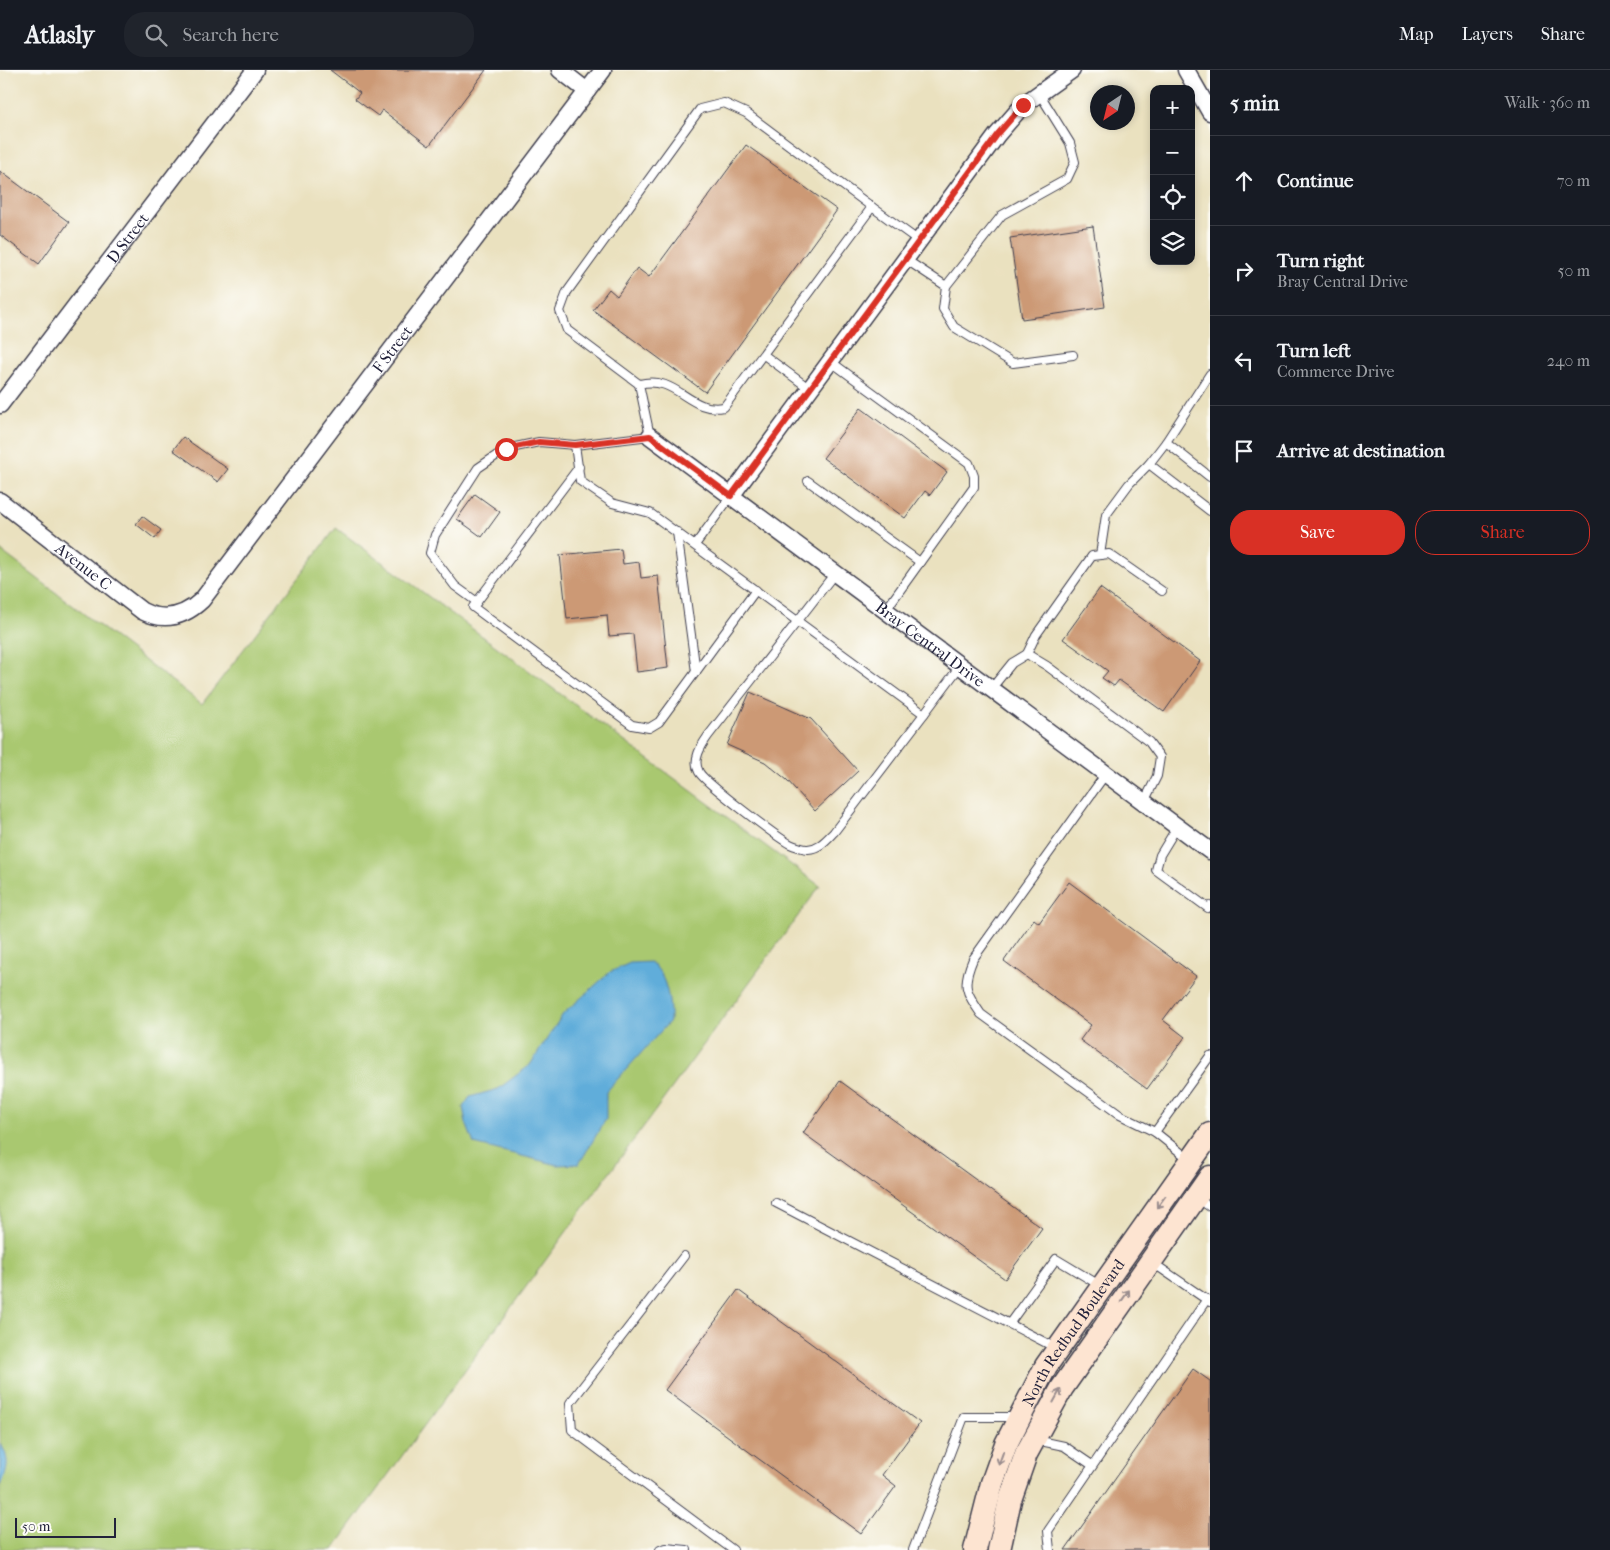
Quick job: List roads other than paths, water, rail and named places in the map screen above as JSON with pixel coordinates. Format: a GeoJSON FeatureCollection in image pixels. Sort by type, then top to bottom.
{"type":"FeatureCollection","features":[{"type":"Feature","properties":{"kind":"street","name":"D Street"},"geometry":{"type":"LineString","coordinates":[[0,405],[255,70]]}},
{"type":"Feature","properties":{"kind":"street"},"geometry":{"type":"LineString","coordinates":[[560,70],[587,91]]}},
{"type":"Feature","properties":{"kind":"street","name":"F Street"},"geometry":{"type":"LineString","coordinates":[[174,617],[190,611],[202,600],[603,70]]}},
{"type":"Feature","properties":{"kind":"street"},"geometry":{"type":"LineString","coordinates":[[731,496],[997,135],[1023,105],[1072,70]]}},
{"type":"Feature","properties":{"kind":"street"},"geometry":{"type":"LineString","coordinates":[[1186,70],[1210,112]]}},
{"type":"Feature","properties":{"kind":"street","name":"Bray Central Drive"},"geometry":{"type":"LineString","coordinates":[[650,436],[1210,851]]}},
{"type":"Feature","properties":{"kind":"street","name":"Avenue C"},"geometry":{"type":"LineString","coordinates":[[0,501],[142,611],[158,617],[174,617]]}},
{"type":"Feature","properties":{"kind":"street","name":"North Redbud Boulevard"},"geometry":{"type":"LineString","coordinates":[[975,1550],[992,1483],[1016,1423],[1057,1349],[1210,1134]]}},
{"type":"Feature","properties":{"kind":"street"},"geometry":{"type":"LineString","coordinates":[[1188,1165],[1205,1191]]}},
{"type":"Feature","properties":{"kind":"street","name":"North Redbud Boulevard"},"geometry":{"type":"LineString","coordinates":[[999,1550],[1016,1484],[1034,1439],[1072,1372],[1150,1261],[1205,1191]]}},
{"type":"Feature","properties":{"kind":"street"},"geometry":{"type":"LineString","coordinates":[[1016,1423],[1034,1439]]}},
{"type":"Feature","properties":{"kind":"lane"},"geometry":{"type":"LineString","coordinates":[[1039,93],[1070,143],[1075,162],[1067,179],[1002,215],[946,286],[943,309],[954,327],[1013,363],[1073,356]]}},
{"type":"Feature","properties":{"kind":"lane"},"geometry":{"type":"LineString","coordinates":[[477,602],[456,586],[430,553],[435,535],[478,468],[506,449],[539,442],[575,445],[650,436],[639,384],[567,330],[560,311],[566,292],[700,109],[724,103],[746,113],[919,241]]}},
{"type":"Feature","properties":{"kind":"lane"},"geometry":{"type":"LineString","coordinates":[[639,384],[658,381],[703,406],[713,409],[724,408],[872,207]]}},
{"type":"Feature","properties":{"kind":"lane"},"geometry":{"type":"LineString","coordinates":[[905,259],[946,286]]}},
{"type":"Feature","properties":{"kind":"lane"},"geometry":{"type":"LineString","coordinates":[[764,355],[810,389]]}},
{"type":"Feature","properties":{"kind":"lane"},"geometry":{"type":"LineString","coordinates":[[830,361],[969,463],[974,476],[974,487],[885,610]]}},
{"type":"Feature","properties":{"kind":"lane"},"geometry":{"type":"LineString","coordinates":[[1100,555],[1106,515],[1128,484],[1149,464],[1166,442],[1210,374]]}},
{"type":"Feature","properties":{"kind":"lane"},"geometry":{"type":"LineString","coordinates":[[1166,442],[1210,477]]}},
{"type":"Feature","properties":{"kind":"lane"},"geometry":{"type":"LineString","coordinates":[[575,445],[580,481],[612,503],[650,513],[924,714]]}},
{"type":"Feature","properties":{"kind":"lane"},"geometry":{"type":"LineString","coordinates":[[1149,464],[1210,511]]}},
{"type":"Feature","properties":{"kind":"lane"},"geometry":{"type":"LineString","coordinates":[[578,467],[473,607],[632,725],[649,728],[659,722],[756,590]]}},
{"type":"Feature","properties":{"kind":"lane"},"geometry":{"type":"LineString","coordinates":[[808,481],[920,562]]}},
{"type":"Feature","properties":{"kind":"lane"},"geometry":{"type":"LineString","coordinates":[[695,545],[731,496]]}},
{"type":"Feature","properties":{"kind":"lane"},"geometry":{"type":"LineString","coordinates":[[677,532],[696,672]]}},
{"type":"Feature","properties":{"kind":"lane"},"geometry":{"type":"LineString","coordinates":[[991,689],[1012,663],[1027,654],[1036,635],[1092,556],[1109,554],[1162,591]]}},
{"type":"Feature","properties":{"kind":"lane"},"geometry":{"type":"LineString","coordinates":[[835,573],[799,622],[708,736],[700,749],[696,761],[699,772],[715,788],[745,811],[790,844],[808,849],[820,845],[834,832],[960,666]]}},
{"type":"Feature","properties":{"kind":"lane"},"geometry":{"type":"LineString","coordinates":[[1027,654],[1047,666],[1149,742],[1160,757],[1157,776],[1144,802]]}},
{"type":"Feature","properties":{"kind":"lane"},"geometry":{"type":"LineString","coordinates":[[1105,775],[973,959],[966,977],[967,993],[981,1014],[1120,1115],[1155,1132],[1188,1165]]}},
{"type":"Feature","properties":{"kind":"lane"},"geometry":{"type":"LineString","coordinates":[[1177,827],[1160,855],[1156,870],[1208,908],[1210,906]]}},
{"type":"Feature","properties":{"kind":"lane"},"geometry":{"type":"LineString","coordinates":[[1155,1132],[1210,1056]]}},
{"type":"Feature","properties":{"kind":"lane"},"geometry":{"type":"LineString","coordinates":[[776,1203],[1057,1349]]}},
{"type":"Feature","properties":{"kind":"lane"},"geometry":{"type":"LineString","coordinates":[[684,1256],[570,1403],[572,1430],[733,1550]]}},
{"type":"Feature","properties":{"kind":"lane"},"geometry":{"type":"LineString","coordinates":[[1010,1324],[1056,1259],[1100,1286]]}},
{"type":"Feature","properties":{"kind":"lane"},"geometry":{"type":"LineString","coordinates":[[1050,1550],[1048,1531],[1092,1465],[1208,1301],[1150,1261]]}},
{"type":"Feature","properties":{"kind":"lane"},"geometry":{"type":"LineString","coordinates":[[913,1550],[964,1417],[1016,1423]]}},
{"type":"Feature","properties":{"kind":"lane"},"geometry":{"type":"LineString","coordinates":[[1034,1439],[1064,1446],[1092,1465]]}},
{"type":"Feature","properties":{"kind":"lane"},"geometry":{"type":"LineString","coordinates":[[660,1550],[666,1548],[687,1550]]}},
{"type":"Feature","properties":{"kind":"water"},"geometry":{"type":"Polygon","coordinates":[[[650,962],[664,980],[670,1005],[670,1021],[606,1092],[606,1119],[579,1164],[558,1165],[474,1144],[466,1123],[463,1107],[470,1097],[498,1089],[530,1065],[563,1014],[610,972],[630,963],[650,962]]]}},
{"type":"Feature","properties":{"kind":"water"},"geometry":{"type":"Polygon","coordinates":[[[0,1443],[6,1455],[7,1465],[0,1487],[0,1443]]]}}]}
